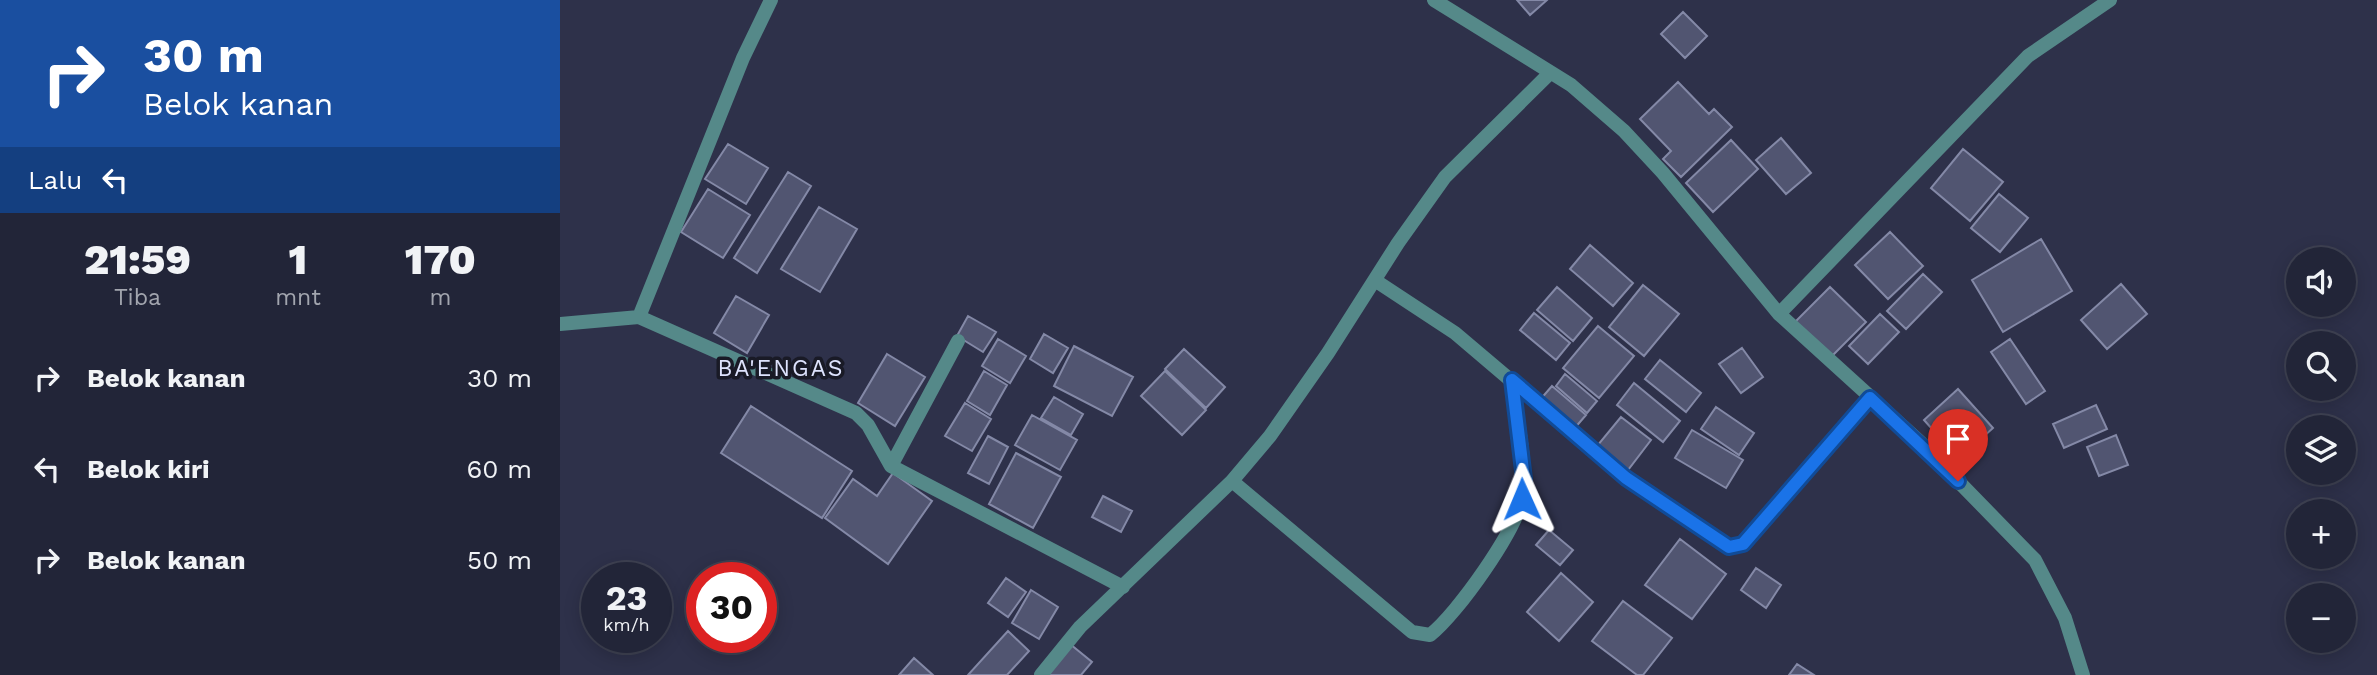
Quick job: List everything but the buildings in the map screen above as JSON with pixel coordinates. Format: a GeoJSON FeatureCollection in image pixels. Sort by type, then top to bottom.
{"type":"FeatureCollection","features":[{"type":"Feature","properties":{"kind":"street"},"geometry":{"type":"LineString","coordinates":[[639,317],[738,71],[771,0]]}},
{"type":"Feature","properties":{"kind":"street"},"geometry":{"type":"LineString","coordinates":[[1434,0],[1589,98],[1624,131],[1779,314],[1920,442],[2035,560],[2065,618],[2083,675]]}},
{"type":"Feature","properties":{"kind":"street"},"geometry":{"type":"LineString","coordinates":[[1779,314],[2028,56],[2110,0]]}},
{"type":"Feature","properties":{"kind":"street"},"geometry":{"type":"LineString","coordinates":[[1041,675],[1080,627],[1232,481],[1270,436],[1445,177],[1549,74]]}},
{"type":"Feature","properties":{"kind":"street"},"geometry":{"type":"LineString","coordinates":[[1376,281],[1455,333],[1626,478],[1714,539],[1736,548],[1777,507],[1870,398]]}},
{"type":"Feature","properties":{"kind":"street"},"geometry":{"type":"LineString","coordinates":[[560,324],[639,317],[856,413],[868,425],[891,466],[1123,587]]}},
{"type":"Feature","properties":{"kind":"street"},"geometry":{"type":"LineString","coordinates":[[891,466],[957,341]]}},
{"type":"Feature","properties":{"kind":"street"},"geometry":{"type":"LineString","coordinates":[[1232,481],[1412,632],[1430,635],[1494,556],[1516,517],[1522,499],[1524,479],[1512,380]]}},
{"type":"Feature","properties":{"kind":"district","name":"BA'ENGAS"},"geometry":{"type":"Point","coordinates":[781,368]}},
{"type":"Feature","properties":{"kind":"route"},"geometry":{"type":"LineString","coordinates":[[1522,499],[1524,479],[1512,380],[1626,478],[1729,547],[1736,548],[1743,544],[1870,398],[1920,442],[1958,481]]}}]}
